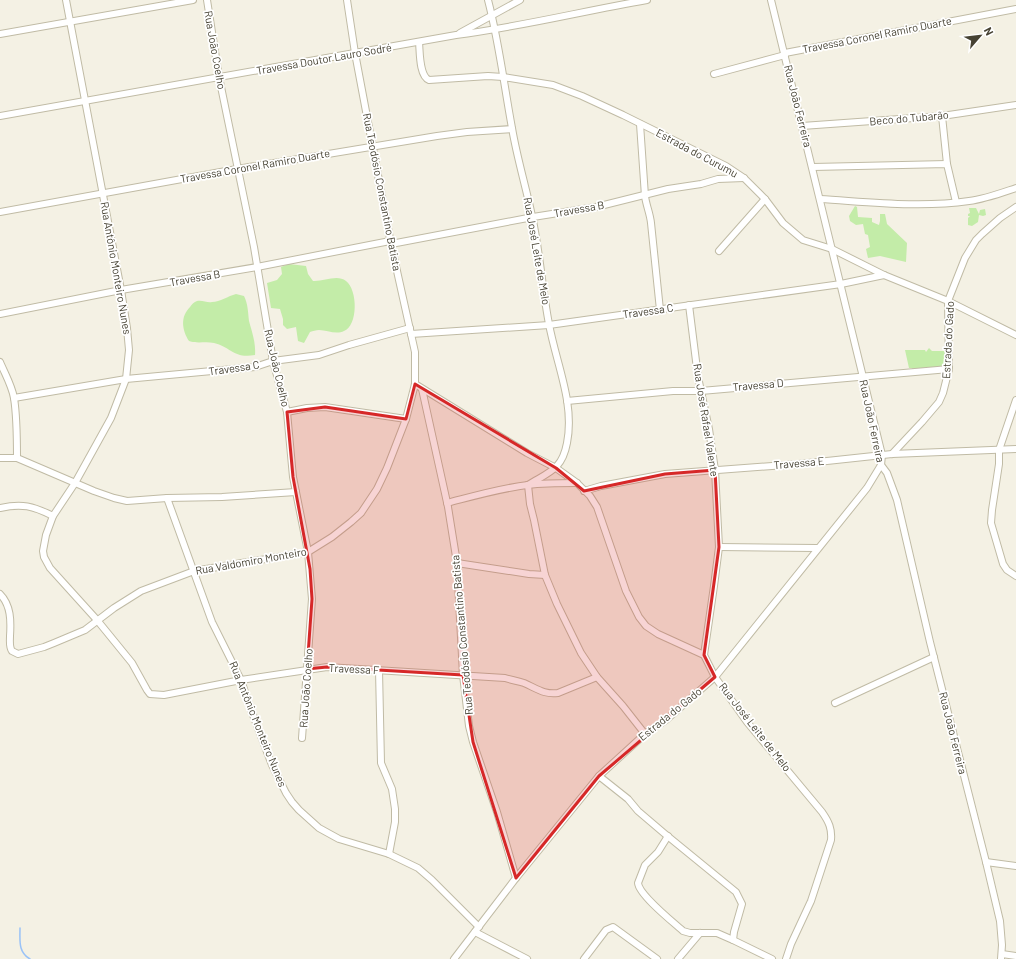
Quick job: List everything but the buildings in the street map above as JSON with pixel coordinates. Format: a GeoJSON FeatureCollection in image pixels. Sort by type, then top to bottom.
{"type":"FeatureCollection","features":[{"type":"Feature","properties":{"kind":"street","name":"Rua Antônio Monteiro Nunes"},"geometry":{"type":"LineString","coordinates":[[66,0],[121,290],[129,350],[126,379],[110,418],[76,483],[53,516],[43,545],[44,557],[50,568],[97,620]]}},
{"type":"Feature","properties":{"kind":"street"},"geometry":{"type":"LineString","coordinates":[[0,34],[193,0]]}},
{"type":"Feature","properties":{"kind":"street","name":"Rua João Coelho"},"geometry":{"type":"LineString","coordinates":[[207,0],[219,77],[274,361],[287,412],[293,477],[308,552],[312,599],[302,738]]}},
{"type":"Feature","properties":{"kind":"street","name":"Rua Teodósio Constantino Batista"},"geometry":{"type":"LineString","coordinates":[[347,0],[355,53],[390,242],[415,352],[415,384]]}},
{"type":"Feature","properties":{"kind":"street","name":"Rua José Leite de Melo"},"geometry":{"type":"LineString","coordinates":[[488,0],[495,30],[512,129],[533,217],[549,325],[567,401],[567,442],[562,458],[556,468]]}},
{"type":"Feature","properties":{"kind":"street"},"geometry":{"type":"LineString","coordinates":[[456,35],[520,0]]}},
{"type":"Feature","properties":{"kind":"street","name":"Travessa Doutor Lauro Sodré"},"geometry":{"type":"LineString","coordinates":[[0,116],[456,35],[495,30],[595,9],[647,0]]}},
{"type":"Feature","properties":{"kind":"street","name":"Rua João Ferreira"},"geometry":{"type":"LineString","coordinates":[[771,0],[813,167],[882,455],[881,465],[887,473],[896,500],[934,658],[986,862],[1000,921],[1002,956]]}},
{"type":"Feature","properties":{"kind":"street","name":"Travessa Coronel Ramiro Duarte"},"geometry":{"type":"LineString","coordinates":[[714,74],[785,54],[1016,9]]}},
{"type":"Feature","properties":{"kind":"street","name":"Estrada do Curumu"},"geometry":{"type":"LineString","coordinates":[[419,42],[422,73],[426,79],[488,76],[503,77],[553,85],[570,91],[713,159],[744,178],[765,199],[783,222],[798,237],[812,244],[832,249],[884,276],[948,301],[1016,336]]}},
{"type":"Feature","properties":{"kind":"street","name":"Beco do Tubarão"},"geometry":{"type":"LineString","coordinates":[[802,126],[942,116],[1016,105]]}},
{"type":"Feature","properties":{"kind":"street"},"geometry":{"type":"LineString","coordinates":[[942,116],[947,164],[956,202]]}},
{"type":"Feature","properties":{"kind":"street"},"geometry":{"type":"LineString","coordinates":[[640,124],[645,196],[652,223],[660,310]]}},
{"type":"Feature","properties":{"kind":"street","name":"Travessa Coronel Ramiro Duarte"},"geometry":{"type":"LineString","coordinates":[[0,212],[237,169],[372,147],[460,133],[512,129]]}},
{"type":"Feature","properties":{"kind":"street"},"geometry":{"type":"LineString","coordinates":[[813,167],[947,164]]}},
{"type":"Feature","properties":{"kind":"street","name":"Travessa B"},"geometry":{"type":"LineString","coordinates":[[0,314],[121,290],[257,267],[390,242],[533,217],[596,208],[668,189],[701,184],[718,179],[744,178]]}},
{"type":"Feature","properties":{"kind":"street"},"geometry":{"type":"LineString","coordinates":[[820,199],[896,204],[944,204],[970,201],[1016,188]]}},
{"type":"Feature","properties":{"kind":"street"},"geometry":{"type":"LineString","coordinates":[[719,250],[765,199]]}},
{"type":"Feature","properties":{"kind":"street","name":"Estrada do Gado"},"geometry":{"type":"LineString","coordinates":[[892,454],[939,402],[943,393],[949,369],[948,301],[965,258],[976,240],[1000,218],[1016,207]]}},
{"type":"Feature","properties":{"kind":"street","name":"Travessa C"},"geometry":{"type":"LineString","coordinates":[[14,398],[126,379],[238,370],[255,367],[274,361],[319,355],[349,345],[410,331],[549,325],[841,284],[884,276]]}},
{"type":"Feature","properties":{"kind":"street","name":"Rua José Rafael Valente"},"geometry":{"type":"LineString","coordinates":[[689,305],[701,391],[710,429],[715,470],[719,547],[704,654]]}},
{"type":"Feature","properties":{"kind":"street"},"geometry":{"type":"LineString","coordinates":[[0,362],[14,398],[17,458]]}},
{"type":"Feature","properties":{"kind":"street","name":"Travessa D"},"geometry":{"type":"LineString","coordinates":[[567,401],[673,391],[701,391],[949,369]]}},
{"type":"Feature","properties":{"kind":"street"},"geometry":{"type":"LineString","coordinates":[[415,384],[527,453],[556,468],[577,483],[597,507],[626,591],[639,617],[646,626],[658,634],[704,654]]}},
{"type":"Feature","properties":{"kind":"street","name":"Rua Valdomiro Monteiro"},"geometry":{"type":"LineString","coordinates":[[0,594],[5,601],[9,612],[11,624],[10,647],[12,652],[25,652],[44,647],[85,630],[97,620],[141,591],[194,571],[308,552],[332,537],[361,513],[377,489],[387,468],[406,419],[415,384]]}},
{"type":"Feature","properties":{"kind":"street","name":"Rua Teodósio Constantino Batista"},"geometry":{"type":"LineString","coordinates":[[422,389],[447,503],[457,563],[463,675],[469,726],[497,812],[516,878]]}},
{"type":"Feature","properties":{"kind":"street"},"geometry":{"type":"LineString","coordinates":[[1016,400],[999,450],[999,464],[991,523],[1003,564],[1007,570],[1016,576]]}},
{"type":"Feature","properties":{"kind":"street"},"geometry":{"type":"LineString","coordinates":[[287,412],[325,406],[406,419]]}},
{"type":"Feature","properties":{"kind":"street","name":"Travessa E"},"geometry":{"type":"LineString","coordinates":[[584,490],[658,475],[892,454],[1016,449]]}},
{"type":"Feature","properties":{"kind":"street"},"geometry":{"type":"LineString","coordinates":[[0,458],[17,458],[114,498],[137,501],[167,498],[222,498],[296,492]]}},
{"type":"Feature","properties":{"kind":"street","name":"Estrada do Gado"},"geometry":{"type":"LineString","coordinates":[[454,959],[516,878],[600,776],[645,734],[666,720],[715,677],[817,548],[867,488],[881,465]]}},
{"type":"Feature","properties":{"kind":"street"},"geometry":{"type":"LineString","coordinates":[[528,485],[556,468]]}},
{"type":"Feature","properties":{"kind":"street"},"geometry":{"type":"LineString","coordinates":[[447,503],[528,485],[577,483]]}},
{"type":"Feature","properties":{"kind":"street"},"geometry":{"type":"LineString","coordinates":[[528,485],[530,504],[545,575],[573,637],[597,678],[623,706],[645,734]]}},
{"type":"Feature","properties":{"kind":"street","name":"Rua Antônio Monteiro Nunes"},"geometry":{"type":"LineString","coordinates":[[167,498],[212,622],[241,680],[272,765],[292,802],[308,819],[330,835],[354,845],[389,854],[410,863],[426,874],[479,927]]}},
{"type":"Feature","properties":{"kind":"street"},"geometry":{"type":"LineString","coordinates":[[0,508],[18,505],[26,506],[53,516]]}},
{"type":"Feature","properties":{"kind":"street"},"geometry":{"type":"LineString","coordinates":[[719,547],[817,548]]}},
{"type":"Feature","properties":{"kind":"street"},"geometry":{"type":"LineString","coordinates":[[457,563],[545,575]]}},
{"type":"Feature","properties":{"kind":"street","name":"Travessa F"},"geometry":{"type":"LineString","coordinates":[[97,620],[132,663],[150,694],[164,696],[241,680],[327,667],[505,678],[551,694],[558,693],[597,678]]}},
{"type":"Feature","properties":{"kind":"street","name":"Rua José Leite de Melo"},"geometry":{"type":"LineString","coordinates":[[704,654],[715,677],[747,722],[812,799],[830,824],[832,832],[829,848],[811,901],[791,944],[786,959]]}},
{"type":"Feature","properties":{"kind":"street"},"geometry":{"type":"LineString","coordinates":[[834,703],[934,658]]}},
{"type":"Feature","properties":{"kind":"street"},"geometry":{"type":"LineString","coordinates":[[379,670],[381,763],[392,789],[395,809],[395,822],[389,854]]}},
{"type":"Feature","properties":{"kind":"street"},"geometry":{"type":"LineString","coordinates":[[600,776],[628,799],[638,811],[731,887],[740,897],[742,904],[733,940]]}},
{"type":"Feature","properties":{"kind":"street"},"geometry":{"type":"LineString","coordinates":[[668,836],[658,852],[645,865],[638,885],[643,894],[683,931],[690,933],[717,934],[772,959]]}},
{"type":"Feature","properties":{"kind":"street"},"geometry":{"type":"LineString","coordinates":[[986,862],[1016,866]]}},
{"type":"Feature","properties":{"kind":"street"},"geometry":{"type":"LineString","coordinates":[[584,959],[606,930],[613,927],[657,959]]}},
{"type":"Feature","properties":{"kind":"street"},"geometry":{"type":"LineString","coordinates":[[475,932],[527,959]]}},
{"type":"Feature","properties":{"kind":"street"},"geometry":{"type":"LineString","coordinates":[[678,959],[700,933]]}},
{"type":"Feature","properties":{"kind":"street"},"geometry":{"type":"LineString","coordinates":[[1002,956],[1016,956]]}},
{"type":"Feature","properties":{"kind":"highlighted area"},"geometry":{"type":"Polygon","coordinates":[[[415,384],[556,468],[584,491],[665,474],[715,470],[719,547],[704,655],[715,677],[599,776],[516,878],[473,742],[463,675],[327,667],[307,669],[312,599],[310,569],[293,477],[287,412],[325,407],[406,419],[415,384]]]}},
{"type":"Feature","properties":{"kind":"green space"},"geometry":{"type":"Polygon","coordinates":[[[855,206],[857,207],[858,217],[872,218],[872,222],[879,225],[880,214],[885,214],[887,224],[907,243],[906,262],[880,256],[868,258],[866,249],[870,247],[868,235],[865,234],[863,224],[856,225],[850,221],[849,216],[855,206]]]}},
{"type":"Feature","properties":{"kind":"green space"},"geometry":{"type":"Polygon","coordinates":[[[969,208],[976,208],[979,214],[980,210],[985,209],[986,215],[979,215],[978,222],[972,226],[968,225],[968,218],[970,216],[968,216],[970,213],[969,208]]]}},
{"type":"Feature","properties":{"kind":"green space"},"geometry":{"type":"Polygon","coordinates":[[[289,264],[306,266],[308,274],[313,281],[338,278],[346,281],[353,292],[355,308],[349,328],[338,333],[319,330],[310,332],[304,343],[298,341],[296,327],[287,329],[283,325],[280,309],[271,308],[267,283],[277,280],[282,274],[281,267],[289,264]]]}},
{"type":"Feature","properties":{"kind":"green space"},"geometry":{"type":"Polygon","coordinates":[[[236,294],[244,296],[248,308],[255,355],[248,356],[237,354],[214,343],[189,341],[185,332],[183,319],[192,304],[197,301],[215,302],[236,294]]]}},
{"type":"Feature","properties":{"kind":"green space"},"geometry":{"type":"Polygon","coordinates":[[[929,348],[932,351],[946,351],[946,367],[933,369],[929,367],[919,368],[918,371],[913,371],[912,368],[909,368],[905,350],[925,350],[926,352],[929,348]]]}},
{"type":"Feature","properties":{"kind":"waterway"},"geometry":{"type":"LineString","coordinates":[[20,928],[20,946],[23,953],[30,959]]}}]}
